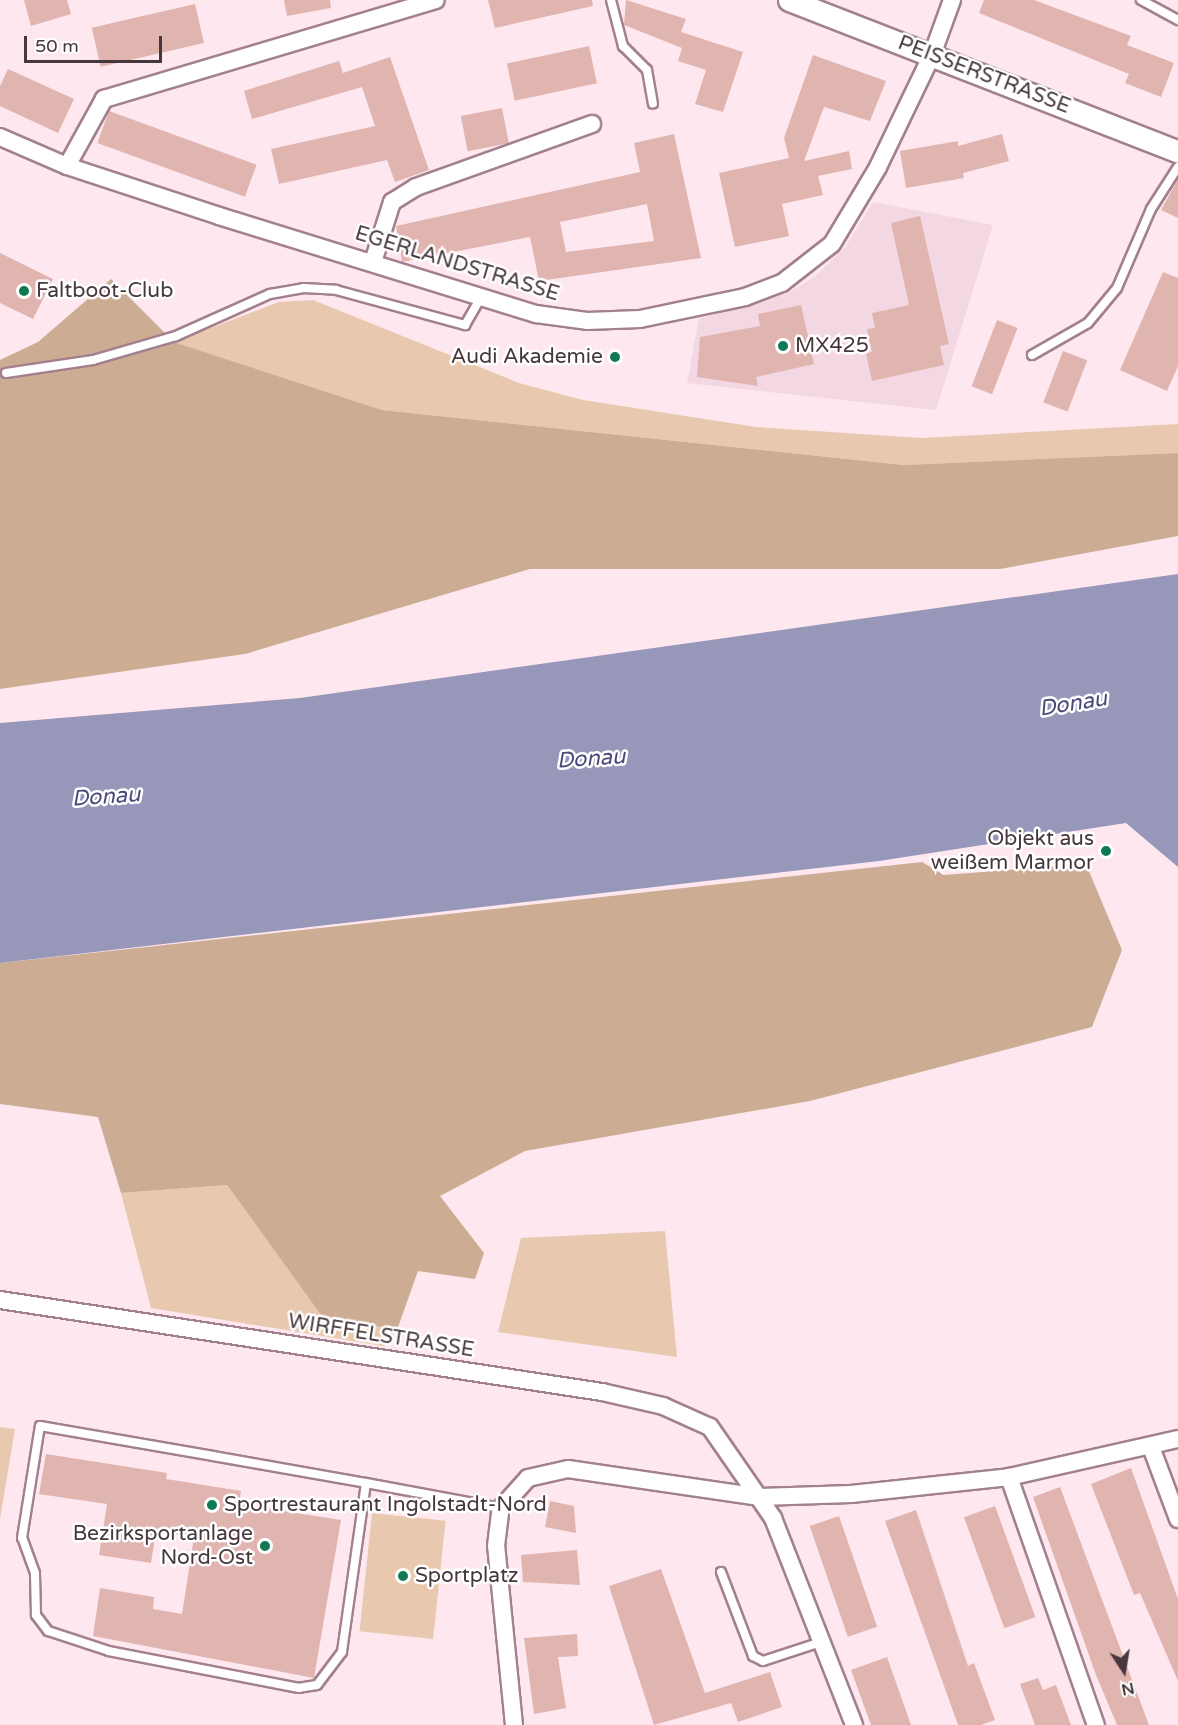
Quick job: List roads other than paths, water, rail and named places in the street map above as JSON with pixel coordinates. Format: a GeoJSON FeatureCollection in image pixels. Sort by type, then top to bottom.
{"type":"FeatureCollection","features":[{"type":"Feature","properties":{"kind":"street"},"geometry":{"type":"LineString","coordinates":[[67,166],[104,99],[436,0]]}},
{"type":"Feature","properties":{"kind":"street","name":"PEISSERSTRASSE"},"geometry":{"type":"LineString","coordinates":[[789,0],[1178,152]]}},
{"type":"Feature","properties":{"kind":"street","name":"EGERLANDSTRASSE"},"geometry":{"type":"LineString","coordinates":[[0,137],[67,166],[481,297],[560,320],[615,321],[690,310],[782,283],[832,244],[878,167],[932,55],[952,0]]}},
{"type":"Feature","properties":{"kind":"street"},"geometry":{"type":"LineString","coordinates":[[373,262],[392,202],[416,188],[592,124]]}},
{"type":"Feature","properties":{"kind":"street","name":"WIRFFELSTRASSE"},"geometry":{"type":"LineString","coordinates":[[0,1300],[602,1392],[663,1406],[710,1427],[760,1497],[854,1725]]}},
{"type":"Feature","properties":{"kind":"street"},"geometry":{"type":"LineString","coordinates":[[514,1725],[496,1546],[501,1508],[528,1478],[568,1469],[760,1497],[1009,1477],[1151,1447],[1178,1439]]}},
{"type":"Feature","properties":{"kind":"street"},"geometry":{"type":"LineString","coordinates":[[1151,1447],[1178,1519]]}},
{"type":"Feature","properties":{"kind":"street"},"geometry":{"type":"LineString","coordinates":[[1009,1477],[1096,1725]]}},
{"type":"Feature","properties":{"kind":"lane"},"geometry":{"type":"LineString","coordinates":[[610,0],[623,46],[647,70],[653,102]]}},
{"type":"Feature","properties":{"kind":"lane"},"geometry":{"type":"LineString","coordinates":[[1141,0],[1178,20]]}},
{"type":"Feature","properties":{"kind":"lane"},"geometry":{"type":"LineString","coordinates":[[1032,355],[1088,323],[1117,288],[1151,210],[1178,166]]}},
{"type":"Feature","properties":{"kind":"lane"},"geometry":{"type":"LineString","coordinates":[[6,373],[93,360],[165,339],[270,294],[303,288],[336,290],[465,324],[481,297]]}},
{"type":"Feature","properties":{"kind":"lane"},"geometry":{"type":"LineString","coordinates":[[366,1483],[342,1652],[317,1685],[299,1688],[109,1652],[48,1631],[36,1615],[35,1573],[22,1538],[40,1426],[366,1483],[501,1508]]}},
{"type":"Feature","properties":{"kind":"lane"},"geometry":{"type":"LineString","coordinates":[[721,1572],[753,1656],[763,1661],[821,1642]]}},
{"type":"Feature","properties":{"kind":"water","name":"Donau"},"geometry":{"type":"Polygon","coordinates":[[[1178,574],[1178,867],[1126,823],[879,861],[0,963],[0,723],[300,698],[1178,574]]]}},
{"type":"Feature","properties":{"kind":"place","name":"Faltboot-Club"},"geometry":{"type":"Point","coordinates":[24,291]}},
{"type":"Feature","properties":{"kind":"place","name":"MX425"},"geometry":{"type":"Point","coordinates":[783,346]}},
{"type":"Feature","properties":{"kind":"place","name":"Audi Akademie"},"geometry":{"type":"Point","coordinates":[615,357]}},
{"type":"Feature","properties":{"kind":"place","name":"Objekt aus weißem Marmor"},"geometry":{"type":"Point","coordinates":[1106,851]}},
{"type":"Feature","properties":{"kind":"place","name":"Sportrestaurant Ingolstadt-Nord"},"geometry":{"type":"Point","coordinates":[212,1505]}},
{"type":"Feature","properties":{"kind":"place","name":"Bezirksportanlage Nord-Ost"},"geometry":{"type":"Point","coordinates":[265,1546]}},
{"type":"Feature","properties":{"kind":"place","name":"Sportplatz"},"geometry":{"type":"Point","coordinates":[403,1576]}}]}
